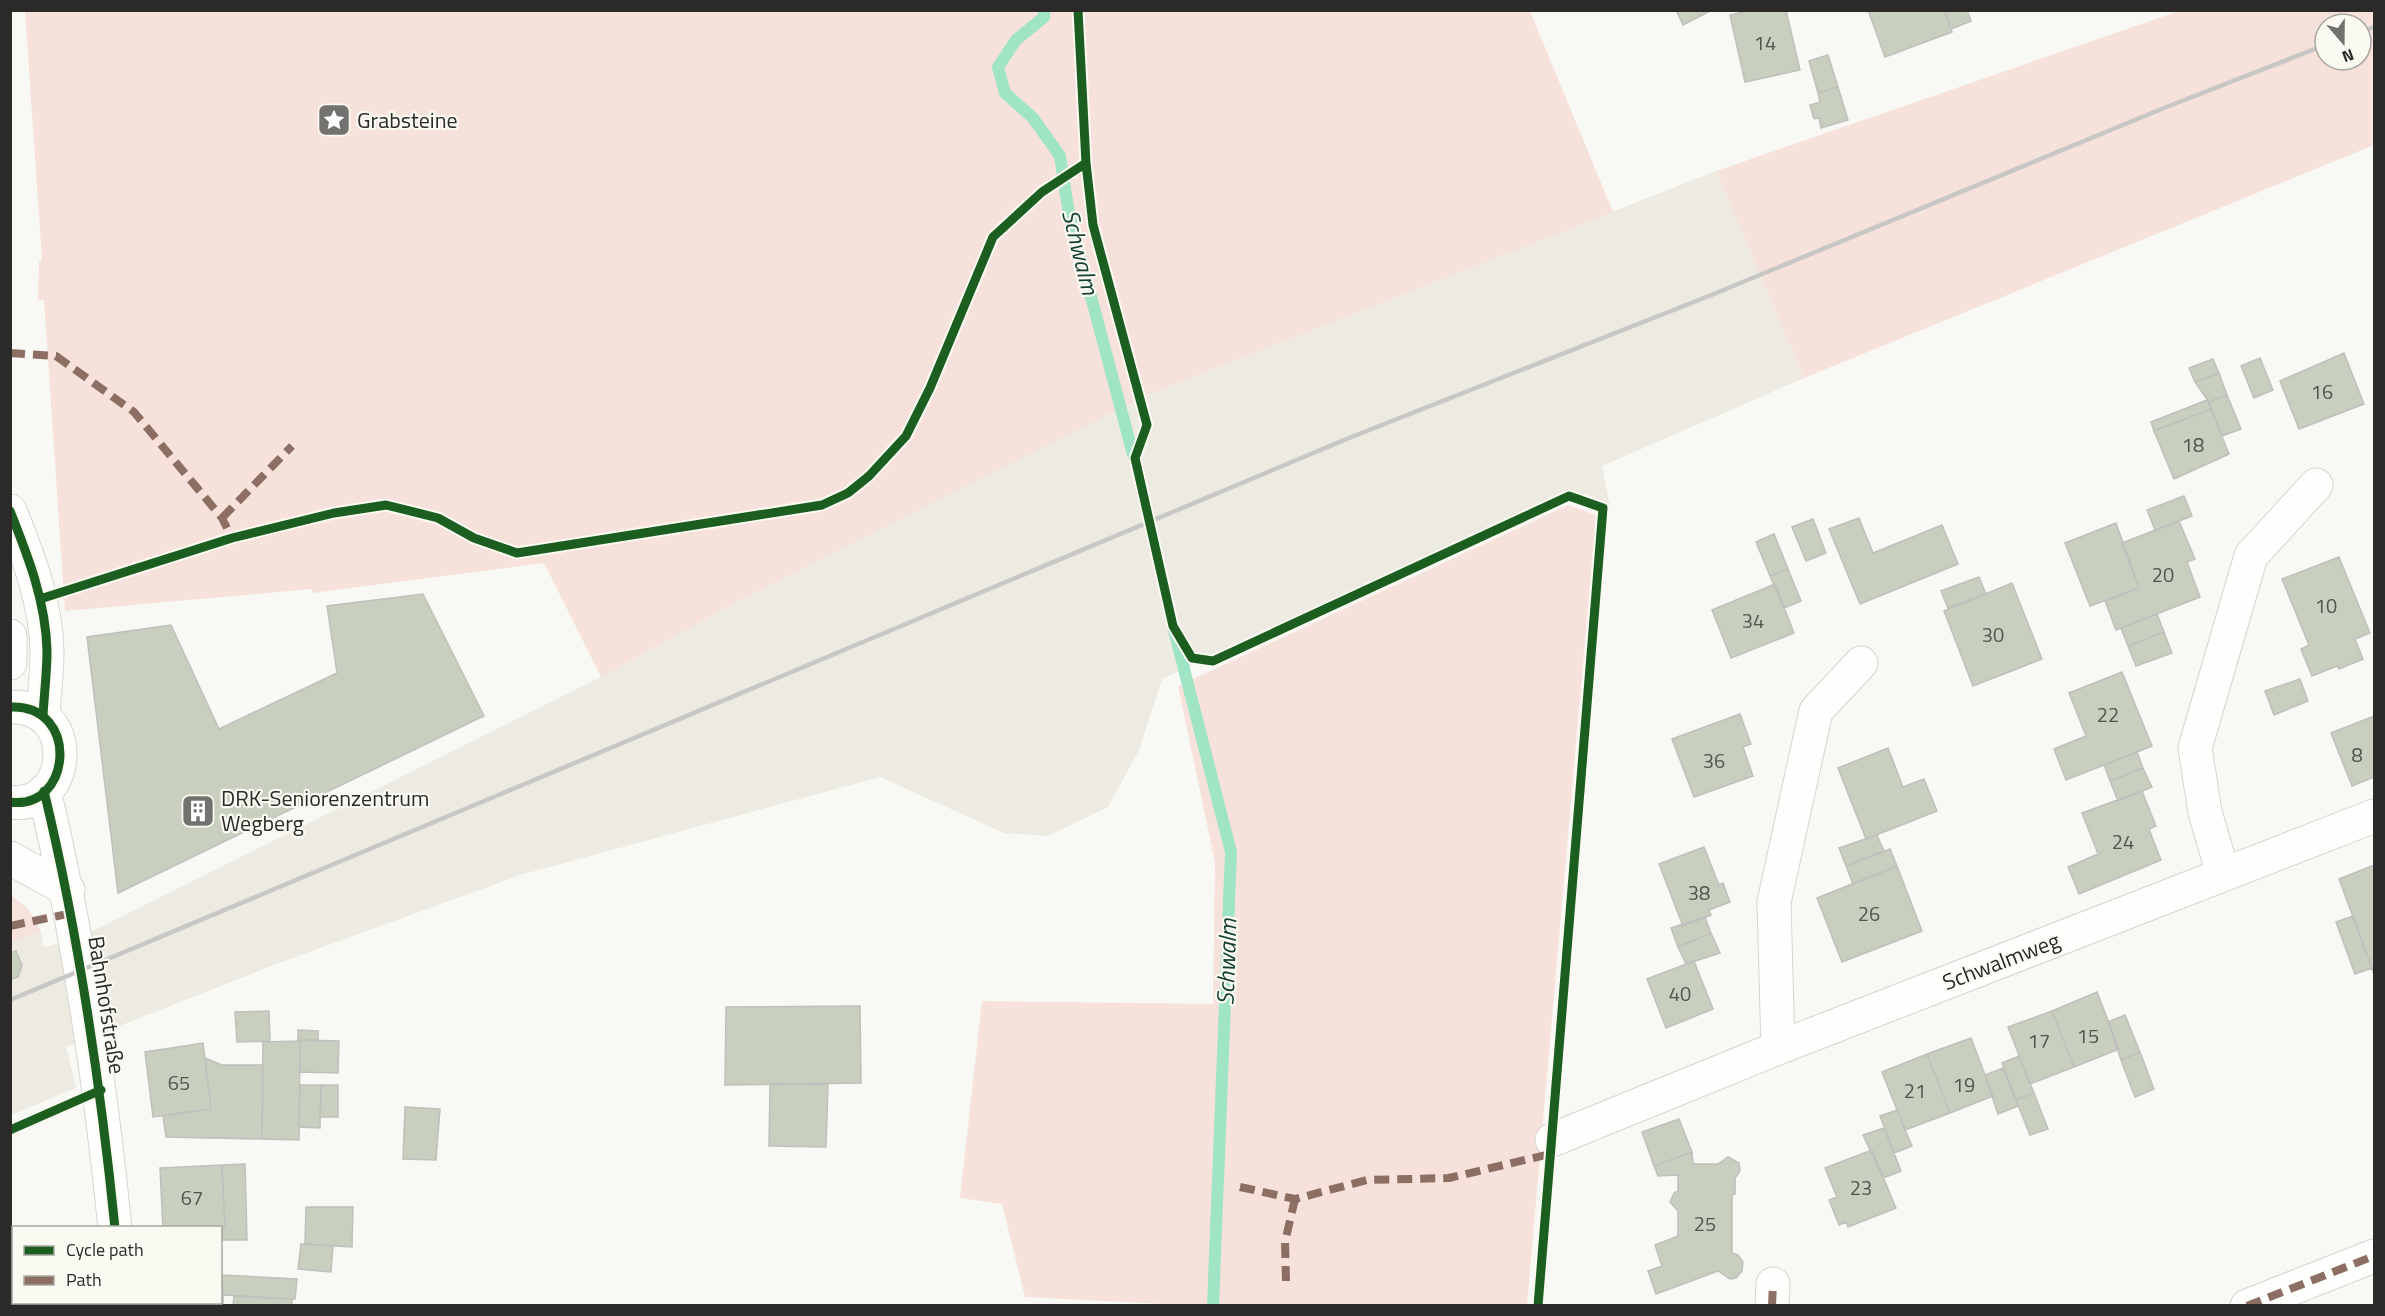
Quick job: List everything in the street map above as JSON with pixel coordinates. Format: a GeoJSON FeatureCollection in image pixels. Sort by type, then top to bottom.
{"type":"FeatureCollection","features":[{"type":"Feature","properties":{"kind":"street"},"geometry":{"type":"LineString","coordinates":[[2223,874],[2205,812],[2195,748],[2251,556],[2316,485]]}},
{"type":"Feature","properties":{"kind":"street"},"geometry":{"type":"LineString","coordinates":[[10,511],[33,569],[40,599],[47,650],[43,716]]}},
{"type":"Feature","properties":{"kind":"street"},"geometry":{"type":"LineString","coordinates":[[10,636],[10,663]]}},
{"type":"Feature","properties":{"kind":"street"},"geometry":{"type":"LineString","coordinates":[[1779,1048],[1774,902],[1816,711],[1861,663]]}},
{"type":"Feature","properties":{"kind":"street"},"geometry":{"type":"LineString","coordinates":[[10,707],[31,710],[43,716],[59,739],[62,753],[54,780],[44,791],[31,799],[10,802]]}},
{"type":"Feature","properties":{"kind":"street","name":"Bahnhofstraße"},"geometry":{"type":"LineString","coordinates":[[44,791],[68,890],[101,1090],[114,1226]]}},
{"type":"Feature","properties":{"kind":"street","name":"Schwalmweg"},"geometry":{"type":"LineString","coordinates":[[1552,1140],[1779,1048],[2374,816]]}},
{"type":"Feature","properties":{"kind":"street"},"geometry":{"type":"LineString","coordinates":[[10,858],[68,890]]}},
{"type":"Feature","properties":{"kind":"street"},"geometry":{"type":"LineString","coordinates":[[2247,1305],[2374,1256]]}},
{"type":"Feature","properties":{"kind":"shaded area"},"geometry":{"type":"Polygon","coordinates":[[[2182,10],[2374,11],[2374,145],[1804,378],[1716,171],[2182,10]]]}},
{"type":"Feature","properties":{"kind":"shaded area"},"geometry":{"type":"Polygon","coordinates":[[[25,11],[1530,11],[1613,212],[1147,395],[746,597],[601,677],[544,563],[312,593],[312,589],[65,611],[44,300],[38,300],[39,262],[42,260],[25,11]]]}},
{"type":"Feature","properties":{"kind":"shaded area"},"geometry":{"type":"Polygon","coordinates":[[[1716,171],[1804,378],[1602,466],[1610,507],[1568,491],[1162,679],[1139,750],[1108,807],[1048,836],[1004,833],[880,777],[520,875],[279,963],[66,1047],[76,1088],[11,1115],[10,942],[41,931],[44,948],[101,927],[601,677],[746,597],[1147,395],[1716,171]]]}},
{"type":"Feature","properties":{"kind":"shaded area"},"geometry":{"type":"Polygon","coordinates":[[[1568,505],[1596,515],[1527,1305],[1202,1306],[1025,1297],[1002,1204],[960,1198],[982,1001],[1213,1004],[1215,862],[1178,686],[1568,505]]]}},
{"type":"Feature","properties":{"kind":"shaded area"},"geometry":{"type":"Polygon","coordinates":[[[10,894],[28,909],[41,931],[11,942],[10,894]]]}},
{"type":"Feature","properties":{"kind":"building"},"geometry":{"type":"Polygon","coordinates":[[[1676,10],[1710,10],[1710,11],[1683,25],[1676,10]]]}},
{"type":"Feature","properties":{"kind":"building"},"geometry":{"type":"Polygon","coordinates":[[[1752,10],[1786,10],[1800,70],[1745,82],[1730,15],[1752,10]]]}},
{"type":"Feature","properties":{"kind":"building"},"geometry":{"type":"Polygon","coordinates":[[[1868,10],[1944,10],[1952,32],[1885,57],[1868,10]]]}},
{"type":"Feature","properties":{"kind":"building"},"geometry":{"type":"Polygon","coordinates":[[[1944,10],[1967,10],[1971,21],[1951,29],[1944,10]]]}},
{"type":"Feature","properties":{"kind":"building"},"geometry":{"type":"Polygon","coordinates":[[[1828,55],[1838,87],[1818,93],[1809,61],[1828,55]]]}},
{"type":"Feature","properties":{"kind":"building"},"geometry":{"type":"Polygon","coordinates":[[[1838,87],[1848,120],[1821,128],[1819,118],[1814,119],[1810,105],[1820,102],[1818,93],[1838,87]]]}},
{"type":"Feature","properties":{"kind":"building"},"geometry":{"type":"Polygon","coordinates":[[[2344,353],[2364,404],[2299,429],[2280,381],[2344,353]]]}},
{"type":"Feature","properties":{"kind":"building"},"geometry":{"type":"Polygon","coordinates":[[[2260,358],[2273,390],[2254,398],[2241,366],[2260,358]]]}},
{"type":"Feature","properties":{"kind":"building"},"geometry":{"type":"Polygon","coordinates":[[[2213,359],[2219,373],[2195,382],[2189,368],[2213,359]]]}},
{"type":"Feature","properties":{"kind":"building"},"geometry":{"type":"Polygon","coordinates":[[[2219,373],[2227,395],[2209,402],[2195,382],[2219,373]]]}},
{"type":"Feature","properties":{"kind":"building"},"geometry":{"type":"Polygon","coordinates":[[[2227,395],[2241,429],[2222,436],[2209,402],[2227,395]]]}},
{"type":"Feature","properties":{"kind":"building"},"geometry":{"type":"Polygon","coordinates":[[[2207,400],[2211,409],[2154,431],[2151,422],[2207,400]]]}},
{"type":"Feature","properties":{"kind":"building"},"geometry":{"type":"Polygon","coordinates":[[[2211,409],[2229,454],[2174,479],[2154,431],[2211,409]]]}},
{"type":"Feature","properties":{"kind":"building"},"geometry":{"type":"Polygon","coordinates":[[[2184,496],[2192,516],[2155,530],[2147,510],[2184,496]]]}},
{"type":"Feature","properties":{"kind":"building"},"geometry":{"type":"Polygon","coordinates":[[[1859,518],[1873,553],[1942,525],[1958,564],[1860,604],[1829,529],[1859,518]]]}},
{"type":"Feature","properties":{"kind":"building"},"geometry":{"type":"Polygon","coordinates":[[[1813,519],[1826,553],[1806,561],[1792,527],[1813,519]]]}},
{"type":"Feature","properties":{"kind":"building"},"geometry":{"type":"Polygon","coordinates":[[[2179,521],[2195,559],[2187,562],[2200,597],[2116,630],[2105,601],[2139,588],[2122,543],[2179,521]]]}},
{"type":"Feature","properties":{"kind":"building"},"geometry":{"type":"Polygon","coordinates":[[[2116,523],[2139,588],[2090,606],[2065,543],[2116,523]]]}},
{"type":"Feature","properties":{"kind":"building"},"geometry":{"type":"Polygon","coordinates":[[[1774,534],[1788,569],[1770,576],[1756,542],[1774,534]]]}},
{"type":"Feature","properties":{"kind":"building"},"geometry":{"type":"Polygon","coordinates":[[[2339,557],[2370,633],[2355,639],[2363,659],[2339,669],[2337,666],[2312,676],[2301,649],[2309,645],[2282,579],[2339,557]]]}},
{"type":"Feature","properties":{"kind":"building"},"geometry":{"type":"Polygon","coordinates":[[[1788,569],[1801,601],[1784,608],[1770,576],[1788,569]]]}},
{"type":"Feature","properties":{"kind":"building"},"geometry":{"type":"Polygon","coordinates":[[[1979,577],[1986,594],[1948,608],[1941,591],[1979,577]]]}},
{"type":"Feature","properties":{"kind":"building"},"geometry":{"type":"Polygon","coordinates":[[[2012,583],[2042,659],[1973,686],[1944,611],[2012,583]]]}},
{"type":"Feature","properties":{"kind":"building"},"geometry":{"type":"Polygon","coordinates":[[[1775,584],[1794,633],[1731,658],[1712,610],[1775,584]]]}},
{"type":"Feature","properties":{"kind":"building","name":"DRK-Seniorenzentrum Wegberg"},"geometry":{"type":"Polygon","coordinates":[[[423,594],[484,716],[118,893],[87,637],[171,625],[219,729],[337,673],[327,606],[423,594]]]}},
{"type":"Feature","properties":{"kind":"building"},"geometry":{"type":"Polygon","coordinates":[[[2157,614],[2164,632],[2128,646],[2121,628],[2157,614]]]}},
{"type":"Feature","properties":{"kind":"building"},"geometry":{"type":"Polygon","coordinates":[[[2164,632],[2172,653],[2136,666],[2128,646],[2164,632]]]}},
{"type":"Feature","properties":{"kind":"building"},"geometry":{"type":"Polygon","coordinates":[[[2122,672],[2152,746],[2066,780],[2054,749],[2086,736],[2069,693],[2122,672]]]}},
{"type":"Feature","properties":{"kind":"building"},"geometry":{"type":"Polygon","coordinates":[[[2300,679],[2308,701],[2274,715],[2265,691],[2300,679]]]}},
{"type":"Feature","properties":{"kind":"building"},"geometry":{"type":"Polygon","coordinates":[[[1740,714],[1751,744],[1743,747],[1753,776],[1694,797],[1672,739],[1740,714]]]}},
{"type":"Feature","properties":{"kind":"building"},"geometry":{"type":"Polygon","coordinates":[[[2374,716],[2374,777],[2352,786],[2331,733],[2374,716]]]}},
{"type":"Feature","properties":{"kind":"building"},"geometry":{"type":"Polygon","coordinates":[[[1888,748],[1903,787],[1924,779],[1937,811],[1866,839],[1838,768],[1888,748]]]}},
{"type":"Feature","properties":{"kind":"building"},"geometry":{"type":"Polygon","coordinates":[[[2137,752],[2143,768],[2110,781],[2104,765],[2137,752]]]}},
{"type":"Feature","properties":{"kind":"building"},"geometry":{"type":"Polygon","coordinates":[[[2143,768],[2152,787],[2118,801],[2110,781],[2143,768]]]}},
{"type":"Feature","properties":{"kind":"building"},"geometry":{"type":"Polygon","coordinates":[[[2142,791],[2156,826],[2149,829],[2161,860],[2079,894],[2068,867],[2098,854],[2082,813],[2142,791]]]}},
{"type":"Feature","properties":{"kind":"building"},"geometry":{"type":"Polygon","coordinates":[[[1877,835],[1884,851],[1846,866],[1839,848],[1877,835]]]}},
{"type":"Feature","properties":{"kind":"building"},"geometry":{"type":"Polygon","coordinates":[[[1704,847],[1719,885],[1723,883],[1730,902],[1709,910],[1711,915],[1683,926],[1659,864],[1704,847]]]}},
{"type":"Feature","properties":{"kind":"building"},"geometry":{"type":"Polygon","coordinates":[[[1890,849],[1897,866],[1853,884],[1846,866],[1890,849]]]}},
{"type":"Feature","properties":{"kind":"building"},"geometry":{"type":"Polygon","coordinates":[[[2374,865],[2374,974],[2339,879],[2374,865]]]}},
{"type":"Feature","properties":{"kind":"building"},"geometry":{"type":"Polygon","coordinates":[[[1897,866],[1922,931],[1842,962],[1817,898],[1897,866]]]}},
{"type":"Feature","properties":{"kind":"building"},"geometry":{"type":"Polygon","coordinates":[[[2353,916],[2372,968],[2355,974],[2336,922],[2353,916]]]}},
{"type":"Feature","properties":{"kind":"building"},"geometry":{"type":"Polygon","coordinates":[[[1705,917],[1711,933],[1678,947],[1671,928],[1705,917]]]}},
{"type":"Feature","properties":{"kind":"building"},"geometry":{"type":"Polygon","coordinates":[[[1711,933],[1720,953],[1686,964],[1678,947],[1711,933]]]}},
{"type":"Feature","properties":{"kind":"building"},"geometry":{"type":"Polygon","coordinates":[[[16,951],[22,965],[18,977],[10,980],[10,953],[16,951]]]}},
{"type":"Feature","properties":{"kind":"building"},"geometry":{"type":"Polygon","coordinates":[[[1694,961],[1713,1009],[1666,1028],[1647,979],[1694,961]]]}},
{"type":"Feature","properties":{"kind":"building"},"geometry":{"type":"Polygon","coordinates":[[[2097,992],[2119,1049],[2074,1067],[2052,1011],[2097,992]]]}},
{"type":"Feature","properties":{"kind":"building"},"geometry":{"type":"Polygon","coordinates":[[[860,1006],[861,1083],[725,1085],[726,1007],[860,1006]]]}},
{"type":"Feature","properties":{"kind":"building"},"geometry":{"type":"Polygon","coordinates":[[[269,1011],[270,1041],[237,1042],[235,1012],[269,1011]]]}},
{"type":"Feature","properties":{"kind":"building"},"geometry":{"type":"Polygon","coordinates":[[[2052,1011],[2074,1067],[2030,1084],[2008,1027],[2052,1011]]]}},
{"type":"Feature","properties":{"kind":"building"},"geometry":{"type":"Polygon","coordinates":[[[2125,1015],[2140,1052],[2121,1060],[2108,1022],[2125,1015]]]}},
{"type":"Feature","properties":{"kind":"building"},"geometry":{"type":"Polygon","coordinates":[[[298,1030],[318,1031],[318,1041],[298,1040],[298,1030]]]}},
{"type":"Feature","properties":{"kind":"building"},"geometry":{"type":"Polygon","coordinates":[[[1971,1038],[1993,1096],[1950,1113],[1927,1054],[1971,1038]]]}},
{"type":"Feature","properties":{"kind":"building"},"geometry":{"type":"Polygon","coordinates":[[[300,1040],[339,1041],[338,1073],[300,1072],[300,1040]]]}},
{"type":"Feature","properties":{"kind":"building"},"geometry":{"type":"Polygon","coordinates":[[[300,1041],[299,1140],[262,1139],[263,1042],[300,1041]]]}},
{"type":"Feature","properties":{"kind":"building"},"geometry":{"type":"Polygon","coordinates":[[[203,1043],[211,1109],[153,1117],[145,1052],[203,1043]]]}},
{"type":"Feature","properties":{"kind":"building"},"geometry":{"type":"Polygon","coordinates":[[[2140,1052],[2154,1089],[2135,1097],[2121,1060],[2140,1052]]]}},
{"type":"Feature","properties":{"kind":"building"},"geometry":{"type":"Polygon","coordinates":[[[1927,1054],[1950,1113],[1905,1130],[1882,1072],[1927,1054]]]}},
{"type":"Feature","properties":{"kind":"building"},"geometry":{"type":"Polygon","coordinates":[[[2019,1056],[2034,1093],[2016,1100],[2002,1063],[2019,1056]]]}},
{"type":"Feature","properties":{"kind":"building"},"geometry":{"type":"Polygon","coordinates":[[[205,1058],[222,1065],[263,1065],[262,1139],[166,1137],[163,1116],[211,1109],[205,1058]]]}},
{"type":"Feature","properties":{"kind":"building"},"geometry":{"type":"Polygon","coordinates":[[[2003,1068],[2018,1106],[1998,1114],[1985,1075],[2003,1068]]]}},
{"type":"Feature","properties":{"kind":"building"},"geometry":{"type":"Polygon","coordinates":[[[770,1084],[828,1084],[826,1147],[769,1146],[770,1084]]]}},
{"type":"Feature","properties":{"kind":"building"},"geometry":{"type":"Polygon","coordinates":[[[300,1085],[321,1085],[320,1128],[299,1127],[300,1085]]]}},
{"type":"Feature","properties":{"kind":"building"},"geometry":{"type":"Polygon","coordinates":[[[321,1085],[338,1085],[338,1117],[320,1117],[321,1085]]]}},
{"type":"Feature","properties":{"kind":"building"},"geometry":{"type":"Polygon","coordinates":[[[2034,1093],[2048,1129],[2030,1135],[2016,1100],[2034,1093]]]}},
{"type":"Feature","properties":{"kind":"building"},"geometry":{"type":"Polygon","coordinates":[[[405,1107],[440,1109],[436,1160],[403,1159],[405,1107]]]}},
{"type":"Feature","properties":{"kind":"building"},"geometry":{"type":"Polygon","coordinates":[[[1897,1110],[1912,1146],[1894,1153],[1880,1116],[1897,1110]]]}},
{"type":"Feature","properties":{"kind":"building"},"geometry":{"type":"Polygon","coordinates":[[[1679,1119],[1692,1152],[1654,1166],[1642,1132],[1679,1119]]]}},
{"type":"Feature","properties":{"kind":"building"},"geometry":{"type":"Polygon","coordinates":[[[1884,1128],[1901,1171],[1883,1178],[1863,1135],[1884,1128]]]}},
{"type":"Feature","properties":{"kind":"building"},"geometry":{"type":"Polygon","coordinates":[[[1872,1150],[1896,1208],[1848,1227],[1846,1222],[1839,1225],[1829,1200],[1837,1197],[1825,1168],[1872,1150]]]}},
{"type":"Feature","properties":{"kind":"building"},"geometry":{"type":"Polygon","coordinates":[[[1692,1152],[1693,1164],[1718,1164],[1728,1157],[1739,1163],[1740,1171],[1735,1178],[1735,1194],[1732,1195],[1732,1253],[1738,1255],[1743,1262],[1742,1271],[1736,1278],[1730,1279],[1718,1271],[1656,1294],[1648,1271],[1662,1266],[1655,1245],[1678,1236],[1678,1211],[1670,1202],[1674,1193],[1678,1191],[1678,1175],[1658,1176],[1654,1166],[1692,1152]]]}},
{"type":"Feature","properties":{"kind":"building"},"geometry":{"type":"Polygon","coordinates":[[[245,1164],[247,1240],[222,1240],[222,1229],[225,1229],[222,1165],[245,1164]]]}},
{"type":"Feature","properties":{"kind":"building"},"geometry":{"type":"Polygon","coordinates":[[[222,1165],[225,1229],[222,1229],[222,1226],[163,1226],[160,1168],[222,1165]]]}},
{"type":"Feature","properties":{"kind":"building"},"geometry":{"type":"Polygon","coordinates":[[[306,1207],[353,1207],[352,1247],[305,1244],[306,1207]]]}},
{"type":"Feature","properties":{"kind":"building"},"geometry":{"type":"Polygon","coordinates":[[[301,1244],[333,1246],[331,1272],[298,1269],[301,1244]]]}},
{"type":"Feature","properties":{"kind":"building"},"geometry":{"type":"Polygon","coordinates":[[[10,1265],[12,1298],[10,1298],[10,1265]]]}},
{"type":"Feature","properties":{"kind":"building"},"geometry":{"type":"Polygon","coordinates":[[[222,1275],[297,1279],[295,1299],[223,1295],[222,1275]]]}},
{"type":"Feature","properties":{"kind":"building"},"geometry":{"type":"Polygon","coordinates":[[[223,1295],[223,1306],[166,1306],[166,1304],[222,1304],[223,1295]]]}},
{"type":"Feature","properties":{"kind":"building"},"geometry":{"type":"Polygon","coordinates":[[[234,1296],[292,1299],[292,1306],[233,1306],[234,1296]]]}},
{"type":"Feature","properties":{"kind":"waterway","name":"Schwalm"},"geometry":{"type":"LineString","coordinates":[[1044,10],[1044,17],[1016,40],[998,67],[1005,93],[1033,118],[1060,156],[1069,214],[1134,458]]}},
{"type":"Feature","properties":{"kind":"waterway","name":"Schwalm"},"geometry":{"type":"LineString","coordinates":[[1173,626],[1231,852],[1213,1306]]}},
{"type":"Feature","properties":{"kind":"railway"},"geometry":{"type":"LineString","coordinates":[[10,1000],[1349,438],[1709,296],[2164,108],[2313,50]]}},
{"type":"Feature","properties":{"kind":"marked path"},"geometry":{"type":"LineString","coordinates":[[10,353],[56,356],[134,412],[222,518],[232,538]]}},
{"type":"Feature","properties":{"kind":"marked path"},"geometry":{"type":"LineString","coordinates":[[222,518],[292,446]]}},
{"type":"Feature","properties":{"kind":"marked path"},"geometry":{"type":"LineString","coordinates":[[10,926],[72,913]]}},
{"type":"Feature","properties":{"kind":"marked path"},"geometry":{"type":"LineString","coordinates":[[1240,1187],[1295,1199],[1367,1180],[1449,1178],[1550,1154]]}},
{"type":"Feature","properties":{"kind":"marked path"},"geometry":{"type":"LineString","coordinates":[[1286,1281],[1285,1242],[1295,1199]]}},
{"type":"Feature","properties":{"kind":"marked path"},"geometry":{"type":"LineString","coordinates":[[2247,1306],[2374,1256]]}},
{"type":"Feature","properties":{"kind":"marked path"},"geometry":{"type":"LineString","coordinates":[[1772,1306],[1773,1284]]}},
{"type":"Feature","properties":{"kind":"cycle path"},"geometry":{"type":"LineString","coordinates":[[1078,10],[1086,163],[1093,225],[1147,425],[1135,458],[1173,626],[1192,658],[1213,661],[1569,496],[1603,508],[1538,1306]]}},
{"type":"Feature","properties":{"kind":"cycle path"},"geometry":{"type":"LineString","coordinates":[[40,599],[232,538],[334,513],[386,505],[438,518],[474,538],[517,553],[822,505],[848,493],[869,476],[906,436],[930,388],[993,237],[1042,192],[1086,163]]}},
{"type":"Feature","properties":{"kind":"cycle path"},"geometry":{"type":"LineString","coordinates":[[10,511],[40,597],[46,633],[47,667],[43,716]]}},
{"type":"Feature","properties":{"kind":"cycle path"},"geometry":{"type":"LineString","coordinates":[[10,707],[33,711],[49,722],[58,738],[60,757],[56,775],[46,791],[31,800],[10,802]]}},
{"type":"Feature","properties":{"kind":"cycle path"},"geometry":{"type":"LineString","coordinates":[[44,791],[68,900],[87,1008],[103,1118],[115,1226]]}},
{"type":"Feature","properties":{"kind":"cycle path"},"geometry":{"type":"LineString","coordinates":[[10,1130],[101,1090]]}},
{"type":"Feature","properties":{"kind":"place","name":"Grabsteine"},"geometry":{"type":"Point","coordinates":[334,120]}},
{"type":"Feature","properties":{"kind":"place","name":"DRK-Seniorenzentrum Wegberg"},"geometry":{"type":"Point","coordinates":[198,811]}}]}
